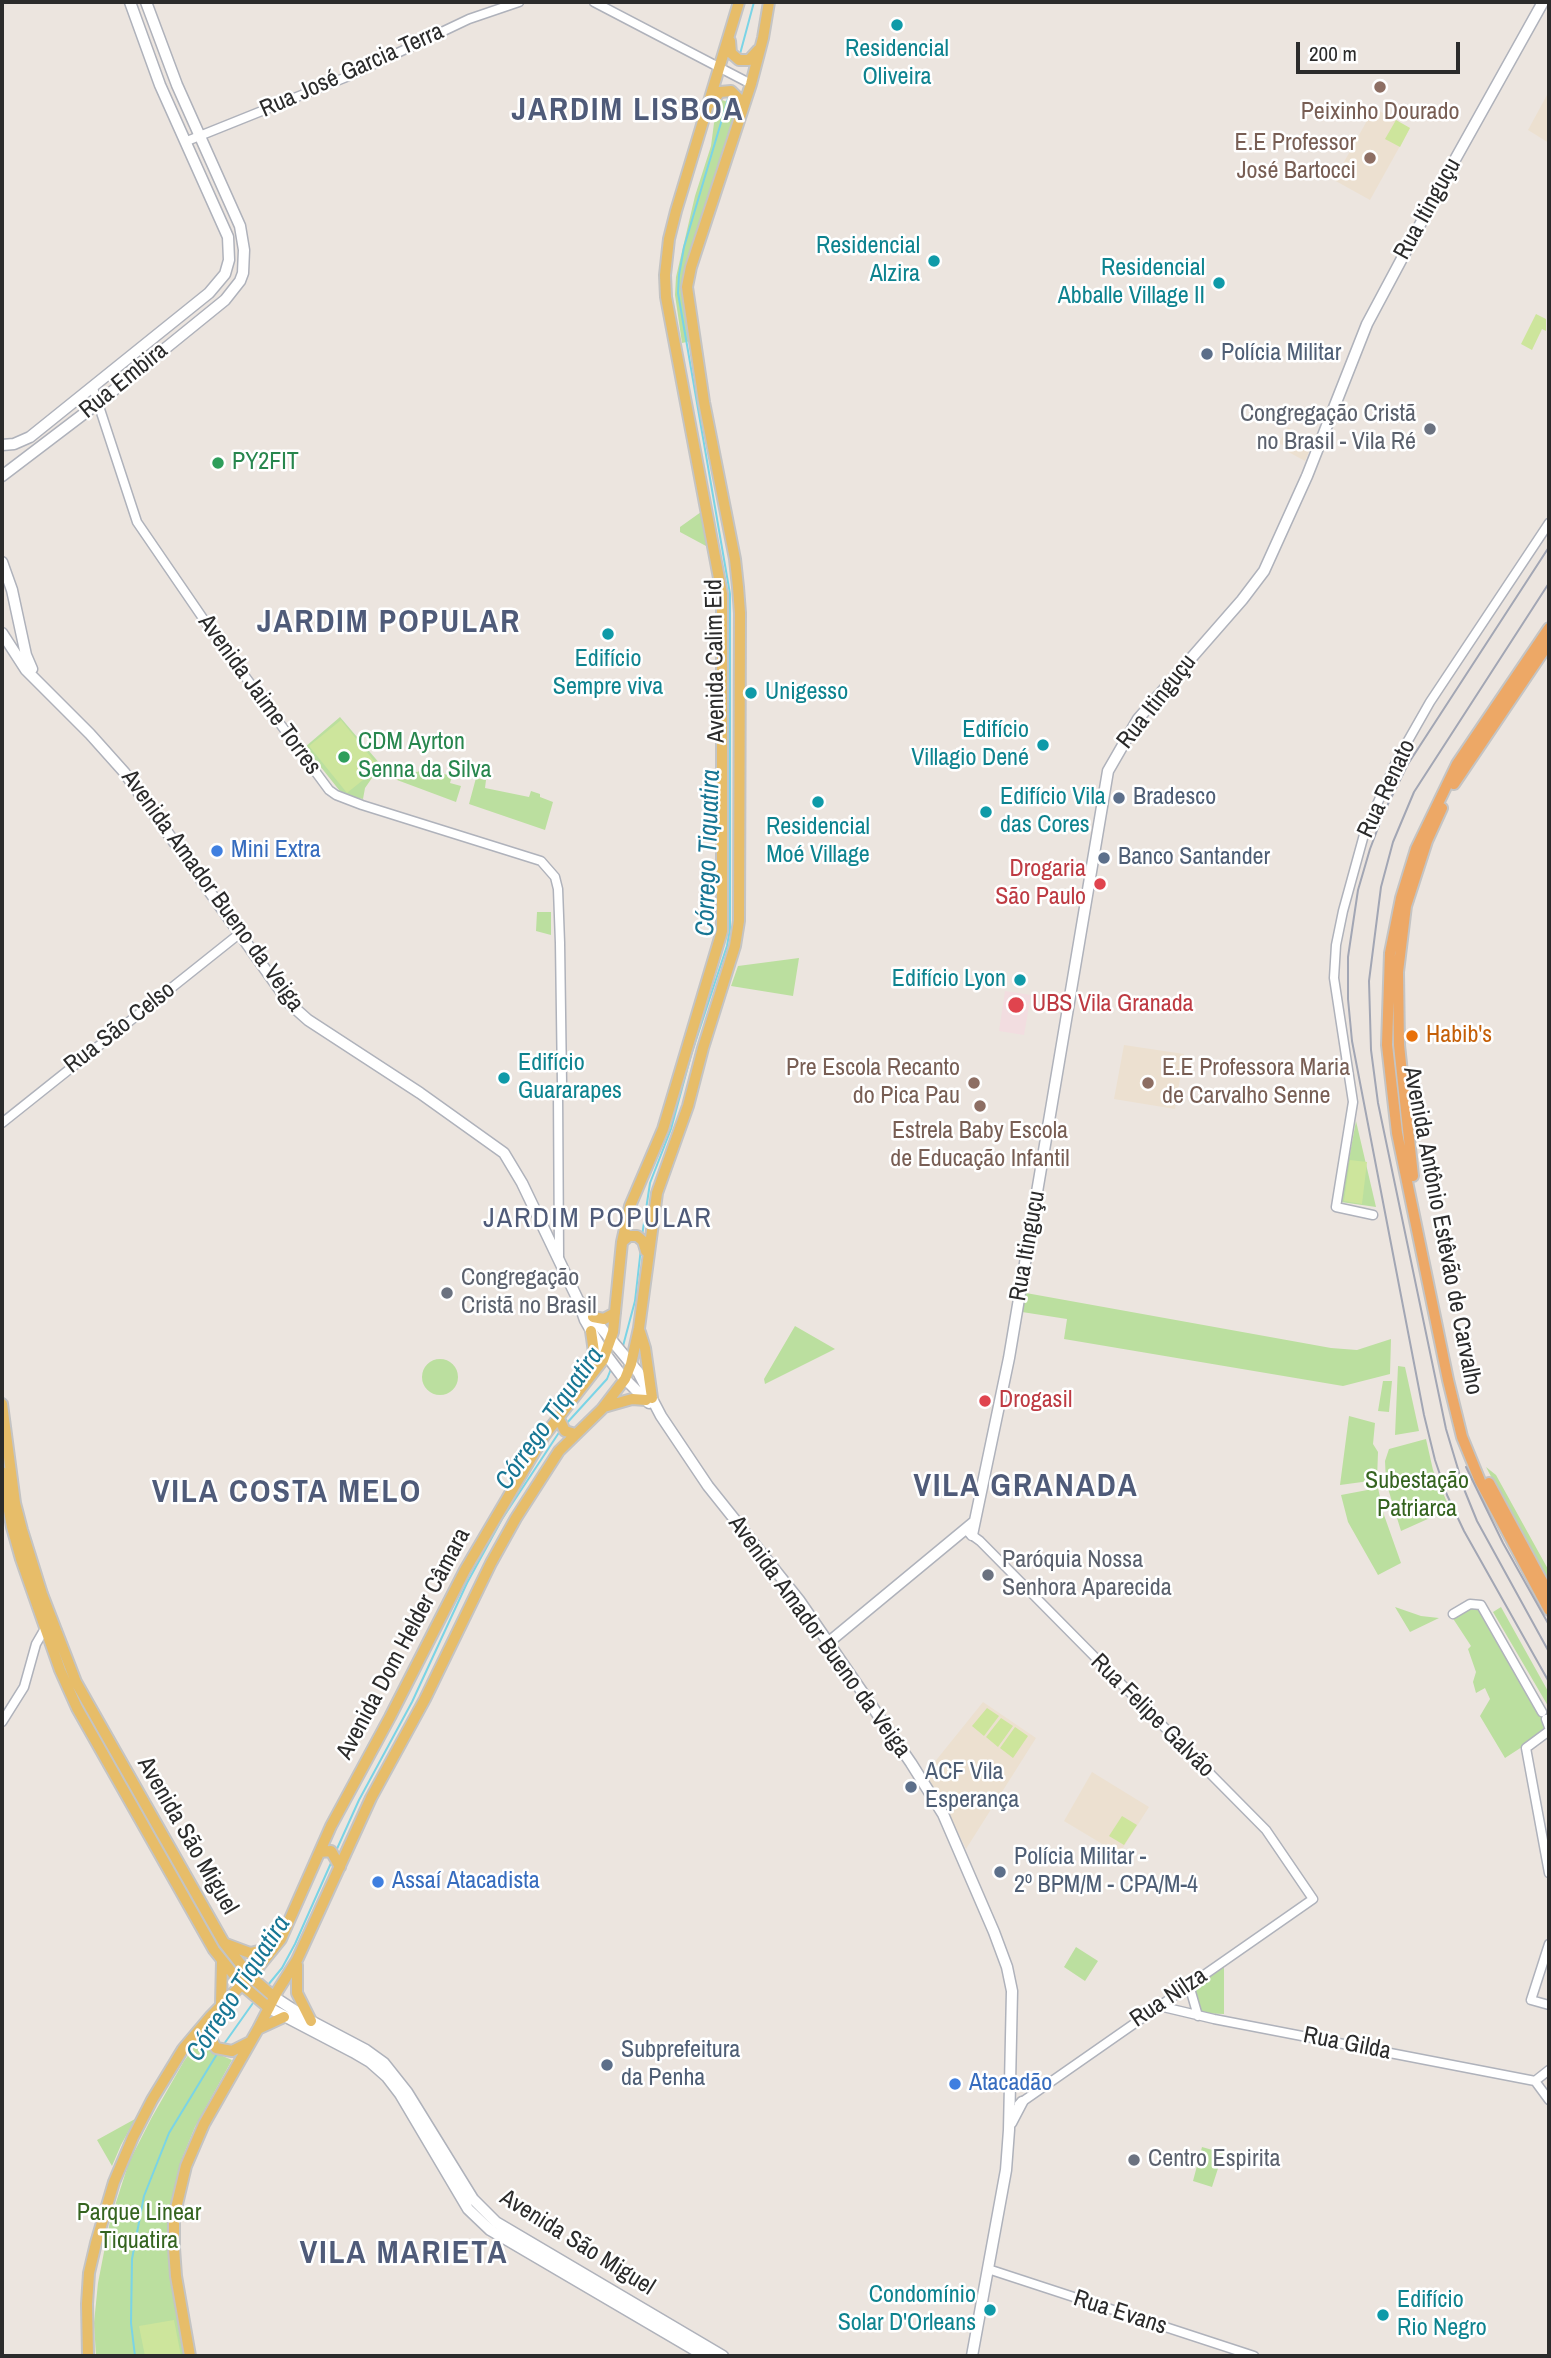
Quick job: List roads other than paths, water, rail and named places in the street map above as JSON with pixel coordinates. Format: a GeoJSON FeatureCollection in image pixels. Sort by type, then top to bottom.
{"type":"FeatureCollection","features":[{"type":"Feature","properties":{"kind":"highway","name":"Avenida Antônio Estêvão de Carvalho"},"geometry":{"type":"LineString","coordinates":[[1549,628],[1457,764],[1416,849],[1401,898],[1390,953],[1387,1000],[1389,1065],[1397,1133],[1462,1437],[1485,1492],[1549,1610]]}},
{"type":"Feature","properties":{"kind":"highway","name":"Avenida Antônio Estêvão de Carvalho"},"geometry":{"type":"LineString","coordinates":[[1549,643],[1457,779],[1427,841],[1415,875],[1403,925],[1397,986],[1399,1045],[1411,1169],[1467,1430],[1489,1483],[1549,1594]]}},
{"type":"Feature","properties":{"kind":"highway"},"geometry":{"type":"LineString","coordinates":[[1389,1065],[1395,1086],[1404,1093]]}},
{"type":"Feature","properties":{"kind":"main road"},"geometry":{"type":"LineString","coordinates":[[130,2],[160,85],[187,141]]}},
{"type":"Feature","properties":{"kind":"main road"},"geometry":{"type":"LineString","coordinates":[[146,2],[177,85],[201,136]]}},
{"type":"Feature","properties":{"kind":"main road","name":"Avenida Calim Eid"},"geometry":{"type":"LineString","coordinates":[[630,1362],[639,1330],[657,1193],[688,1106],[703,1048],[715,985],[723,919],[722,594],[666,297],[665,275],[671,229],[739,2]]}},
{"type":"Feature","properties":{"kind":"main road","name":"Avenida Calim Eid"},"geometry":{"type":"LineString","coordinates":[[612,1341],[630,1206],[663,1129],[686,1045],[735,946],[739,920],[740,612],[735,559],[704,402],[687,287],[691,267],[751,84],[769,2]]}},
{"type":"Feature","properties":{"kind":"main road","name":"Rua Itinguçu"},"geometry":{"type":"LineString","coordinates":[[975,1520],[1009,1358],[1108,771],[1138,719],[1265,571],[1381,296],[1543,2]]}},
{"type":"Feature","properties":{"kind":"main road"},"geometry":{"type":"LineString","coordinates":[[732,24],[730,49],[733,57],[739,60],[752,57],[763,38]]}},
{"type":"Feature","properties":{"kind":"main road"},"geometry":{"type":"LineString","coordinates":[[706,112],[718,94],[726,90],[732,92],[737,96],[739,104],[736,130]]}},
{"type":"Feature","properties":{"kind":"main road","name":"Rua Embira"},"geometry":{"type":"LineString","coordinates":[[5,473],[98,404],[225,300],[240,281],[244,257],[240,226],[201,136]]}},
{"type":"Feature","properties":{"kind":"main road","name":"Rua Embira"},"geometry":{"type":"LineString","coordinates":[[2,445],[14,444],[30,437],[209,293],[225,274],[229,260],[228,237],[187,141]]}},
{"type":"Feature","properties":{"kind":"main road"},"geometry":{"type":"LineString","coordinates":[[2,485],[5,473]]}},
{"type":"Feature","properties":{"kind":"main road","name":"Avenida Amador Bueno da Veiga"},"geometry":{"type":"LineString","coordinates":[[2,562],[12,590],[28,661],[42,684]]}},
{"type":"Feature","properties":{"kind":"main road","name":"Avenida Amador Bueno da Veiga"},"geometry":{"type":"LineString","coordinates":[[2,634],[26,670],[124,772],[282,993],[301,1014],[504,1153],[518,1175],[578,1300],[630,1362],[649,1399],[708,1486],[829,1642],[935,1800],[995,1933],[1011,1983],[1006,2170],[972,2356]]}},
{"type":"Feature","properties":{"kind":"main road"},"geometry":{"type":"LineString","coordinates":[[624,1240],[637,1236],[645,1245],[647,1259]]}},
{"type":"Feature","properties":{"kind":"main road","name":"Avenida Amador Bueno da Veiga"},"geometry":{"type":"LineString","coordinates":[[578,1300],[579,1307],[606,1356],[623,1377],[649,1399]]}},
{"type":"Feature","properties":{"kind":"main road"},"geometry":{"type":"LineString","coordinates":[[593,1317],[604,1319],[615,1313]]}},
{"type":"Feature","properties":{"kind":"main road"},"geometry":{"type":"LineString","coordinates":[[601,1409],[622,1401],[649,1399],[645,1348],[639,1330]]}},
{"type":"Feature","properties":{"kind":"main road"},"geometry":{"type":"LineString","coordinates":[[583,1387],[593,1361],[591,1331]]}},
{"type":"Feature","properties":{"kind":"main road","name":"Avenida Dom Helder Câmara"},"geometry":{"type":"LineString","coordinates":[[262,2003],[268,1992],[298,1960],[439,1645],[486,1532],[536,1448],[606,1356],[612,1341]]}},
{"type":"Feature","properties":{"kind":"main road","name":"Avenida Dom Helder Câmara"},"geometry":{"type":"LineString","coordinates":[[242,1985],[281,1939],[337,1814],[516,1518],[559,1451],[572,1434],[601,1409],[630,1362]]}},
{"type":"Feature","properties":{"kind":"main road","name":"Avenida São Miguel"},"geometry":{"type":"LineString","coordinates":[[2,1404],[15,1503],[64,1680],[222,1961],[262,2003],[370,2062],[400,2094],[454,2186],[479,2221],[520,2249],[723,2356]]}},
{"type":"Feature","properties":{"kind":"main road"},"geometry":{"type":"LineString","coordinates":[[559,1420],[572,1434]]}},
{"type":"Feature","properties":{"kind":"main road","name":"Avenida São Miguel"},"geometry":{"type":"LineString","coordinates":[[2,1472],[12,1527],[49,1623],[85,1701],[224,1943],[250,1976],[268,1992],[312,2021],[366,2050],[384,2063],[396,2077],[473,2199],[496,2222],[705,2356]]}},
{"type":"Feature","properties":{"kind":"main road"},"geometry":{"type":"LineString","coordinates":[[829,1642],[972,1536],[975,1520]]}},
{"type":"Feature","properties":{"kind":"main road"},"geometry":{"type":"LineString","coordinates":[[320,1852],[328,1849],[340,1867]]}},
{"type":"Feature","properties":{"kind":"main road"},"geometry":{"type":"LineString","coordinates":[[224,1943],[243,1952],[257,1953],[281,1939]]}},
{"type":"Feature","properties":{"kind":"main road"},"geometry":{"type":"LineString","coordinates":[[298,1960],[297,1993],[312,2021]]}},
{"type":"Feature","properties":{"kind":"main road"},"geometry":{"type":"LineString","coordinates":[[221,2005],[222,1961]]}},
{"type":"Feature","properties":{"kind":"main road"},"geometry":{"type":"LineString","coordinates":[[88,2356],[89,2273],[114,2182],[152,2100],[183,2049],[242,1985]]}},
{"type":"Feature","properties":{"kind":"main road"},"geometry":{"type":"LineString","coordinates":[[190,2356],[173,2248],[174,2217],[179,2189],[204,2124],[258,2029],[262,2003]]}},
{"type":"Feature","properties":{"kind":"main road"},"geometry":{"type":"LineString","coordinates":[[210,2017],[209,2035],[216,2048],[232,2051],[251,2042]]}},
{"type":"Feature","properties":{"kind":"main road"},"geometry":{"type":"LineString","coordinates":[[258,2029],[284,2017]]}},
{"type":"Feature","properties":{"kind":"main road"},"geometry":{"type":"LineString","coordinates":[[1009,2130],[1024,2100]]}},
{"type":"Feature","properties":{"kind":"street","name":"Rua José Garcia Terra"},"geometry":{"type":"LineString","coordinates":[[187,141],[349,76],[470,19],[519,2]]}},
{"type":"Feature","properties":{"kind":"street"},"geometry":{"type":"LineString","coordinates":[[594,2],[751,84]]}},
{"type":"Feature","properties":{"kind":"street","name":"Avenida Jaime Torres"},"geometry":{"type":"LineString","coordinates":[[93,388],[137,522],[213,633],[328,790],[341,798],[541,861],[555,877],[558,896],[562,1070],[559,1097],[559,1260]]}},
{"type":"Feature","properties":{"kind":"street","name":"Rua Renato"},"geometry":{"type":"LineString","coordinates":[[1373,1215],[1336,1207],[1353,1107],[1334,978],[1336,945],[1343,911],[1364,831],[1397,760],[1430,702],[1549,523]]}},
{"type":"Feature","properties":{"kind":"street","name":"Rua São Celso"},"geometry":{"type":"LineString","coordinates":[[2,1123],[239,934]]}},
{"type":"Feature","properties":{"kind":"street"},"geometry":{"type":"LineString","coordinates":[[972,1536],[975,1520]]}},
{"type":"Feature","properties":{"kind":"street","name":"Rua Felipe Galvão"},"geometry":{"type":"LineString","coordinates":[[972,1536],[1266,1830],[1313,1899]]}},
{"type":"Feature","properties":{"kind":"street"},"geometry":{"type":"LineString","coordinates":[[1453,1614],[1470,1604],[1481,1605],[1546,1725],[1526,1748],[1549,1873]]}},
{"type":"Feature","properties":{"kind":"street"},"geometry":{"type":"LineString","coordinates":[[2,1722],[24,1687],[36,1644],[49,1623]]}},
{"type":"Feature","properties":{"kind":"street","name":"Rua Nilza"},"geometry":{"type":"LineString","coordinates":[[1024,2100],[1313,1899]]}},
{"type":"Feature","properties":{"kind":"street"},"geometry":{"type":"LineString","coordinates":[[1549,1944],[1531,2000],[1549,2005]]}},
{"type":"Feature","properties":{"kind":"street"},"geometry":{"type":"LineString","coordinates":[[1189,1985],[1198,2016]]}},
{"type":"Feature","properties":{"kind":"street","name":"Rua Gilda"},"geometry":{"type":"LineString","coordinates":[[1158,2006],[1535,2081]]}},
{"type":"Feature","properties":{"kind":"street"},"geometry":{"type":"LineString","coordinates":[[1549,2070],[1535,2081],[1549,2100]]}},
{"type":"Feature","properties":{"kind":"street"},"geometry":{"type":"LineString","coordinates":[[1009,2101],[1024,2100]]}},
{"type":"Feature","properties":{"kind":"street","name":"Rua Evans"},"geometry":{"type":"LineString","coordinates":[[988,2269],[1254,2356]]}},
{"type":"Feature","properties":{"kind":"waterway","name":"Córrego Tiquatira"},"geometry":{"type":"LineString","coordinates":[[740,54],[754,2]]}},
{"type":"Feature","properties":{"kind":"waterway","name":"Córrego Tiquatira"},"geometry":{"type":"LineString","coordinates":[[642,1236],[650,1183],[671,1129],[730,929],[730,594],[678,293],[684,247],[728,99]]}},
{"type":"Feature","properties":{"kind":"waterway","name":"Córrego Tiquatira"},"geometry":{"type":"LineString","coordinates":[[623,1346],[635,1301],[641,1248]]}},
{"type":"Feature","properties":{"kind":"waterway","name":"Córrego Tiquatira"},"geometry":{"type":"LineString","coordinates":[[566,1424],[607,1379],[611,1369]]}},
{"type":"Feature","properties":{"kind":"waterway","name":"Córrego Tiquatira"},"geometry":{"type":"LineString","coordinates":[[336,1851],[359,1800],[412,1702],[467,1583],[502,1519],[560,1431]]}},
{"type":"Feature","properties":{"kind":"waterway","name":"Córrego Tiquatira"},"geometry":{"type":"LineString","coordinates":[[268,1985],[282,1968],[295,1944],[331,1863]]}},
{"type":"Feature","properties":{"kind":"waterway","name":"Córrego Tiquatira"},"geometry":{"type":"LineString","coordinates":[[224,2044],[253,2003]]}},
{"type":"Feature","properties":{"kind":"waterway","name":"Córrego Tiquatira"},"geometry":{"type":"LineString","coordinates":[[135,2356],[131,2323],[132,2259],[144,2196],[169,2133],[217,2054]]}},
{"type":"Feature","properties":{"kind":"railway"},"geometry":{"type":"LineString","coordinates":[[1549,547],[1408,764],[1384,812],[1358,890],[1348,957],[1352,1041],[1435,1460],[1447,1495],[1464,1531],[1549,1682]]}},
{"type":"Feature","properties":{"kind":"railway"},"geometry":{"type":"LineString","coordinates":[[1549,583],[1414,792],[1393,842],[1381,887],[1369,981],[1371,1050],[1378,1103],[1446,1429],[1464,1489],[1477,1521],[1549,1652]]}},
{"type":"Feature","properties":{"kind":"railway"},"geometry":{"type":"LineString","coordinates":[[1466,1467],[1503,1543],[1549,1625]]}},
{"type":"Feature","properties":{"kind":"place","name":"Residencial Oliveira"},"geometry":{"type":"Point","coordinates":[897,25]}},
{"type":"Feature","properties":{"kind":"place","name":"Peixinho Dourado"},"geometry":{"type":"Point","coordinates":[1380,87]}},
{"type":"Feature","properties":{"kind":"place","name":"E.E Professor José Bartocci"},"geometry":{"type":"Point","coordinates":[1370,158]}},
{"type":"Feature","properties":{"kind":"place","name":"Residencial Alzira"},"geometry":{"type":"Point","coordinates":[934,261]}},
{"type":"Feature","properties":{"kind":"place","name":"Residencial Abballe Village II"},"geometry":{"type":"Point","coordinates":[1219,283]}},
{"type":"Feature","properties":{"kind":"place","name":"Polícia Militar"},"geometry":{"type":"Point","coordinates":[1207,354]}},
{"type":"Feature","properties":{"kind":"place","name":"Congregação Cristã no Brasil - Vila Ré"},"geometry":{"type":"Point","coordinates":[1430,429]}},
{"type":"Feature","properties":{"kind":"place","name":"PY2FIT"},"geometry":{"type":"Point","coordinates":[218,463]}},
{"type":"Feature","properties":{"kind":"place","name":"Edifício Sempre viva"},"geometry":{"type":"Point","coordinates":[608,634]}},
{"type":"Feature","properties":{"kind":"place","name":"Unigesso"},"geometry":{"type":"Point","coordinates":[751,693]}},
{"type":"Feature","properties":{"kind":"place","name":"Edifício Villagio Dené"},"geometry":{"type":"Point","coordinates":[1043,745]}},
{"type":"Feature","properties":{"kind":"place","name":"CDM Ayrton Senna da Silva"},"geometry":{"type":"Point","coordinates":[344,757]}},
{"type":"Feature","properties":{"kind":"place","name":"Bradesco"},"geometry":{"type":"Point","coordinates":[1119,798]}},
{"type":"Feature","properties":{"kind":"place","name":"Residencial Moé Village"},"geometry":{"type":"Point","coordinates":[818,802]}},
{"type":"Feature","properties":{"kind":"place","name":"Edifício Vila das Cores"},"geometry":{"type":"Point","coordinates":[986,812]}},
{"type":"Feature","properties":{"kind":"place","name":"Mini Extra"},"geometry":{"type":"Point","coordinates":[217,851]}},
{"type":"Feature","properties":{"kind":"place","name":"Banco Santander"},"geometry":{"type":"Point","coordinates":[1104,858]}},
{"type":"Feature","properties":{"kind":"place","name":"Drogaria São Paulo"},"geometry":{"type":"Point","coordinates":[1100,884]}},
{"type":"Feature","properties":{"kind":"place","name":"Edifício Lyon"},"geometry":{"type":"Point","coordinates":[1020,980]}},
{"type":"Feature","properties":{"kind":"place","name":"UBS Vila Granada"},"geometry":{"type":"Point","coordinates":[1016,1005]}},
{"type":"Feature","properties":{"kind":"place","name":"Habib's"},"geometry":{"type":"Point","coordinates":[1412,1036]}},
{"type":"Feature","properties":{"kind":"place","name":"Edifício Guararapes"},"geometry":{"type":"Point","coordinates":[504,1078]}},
{"type":"Feature","properties":{"kind":"place","name":"Pre Escola Recanto do Pica Pau"},"geometry":{"type":"Point","coordinates":[974,1083]}},
{"type":"Feature","properties":{"kind":"place","name":"E.E Professora Maria de Carvalho Senne"},"geometry":{"type":"Point","coordinates":[1148,1083]}},
{"type":"Feature","properties":{"kind":"place","name":"Estrela Baby Escola de Educação Infantil"},"geometry":{"type":"Point","coordinates":[980,1106]}},
{"type":"Feature","properties":{"kind":"place","name":"Congregação Cristã no Brasil"},"geometry":{"type":"Point","coordinates":[447,1293]}},
{"type":"Feature","properties":{"kind":"place","name":"Drogasil"},"geometry":{"type":"Point","coordinates":[985,1401]}},
{"type":"Feature","properties":{"kind":"place","name":"Paróquia Nossa Senhora Aparecida"},"geometry":{"type":"Point","coordinates":[988,1575]}},
{"type":"Feature","properties":{"kind":"place","name":"ACF Vila Esperança"},"geometry":{"type":"Point","coordinates":[911,1787]}},
{"type":"Feature","properties":{"kind":"place","name":"Polícia Militar - 2º BPM/M - CPA/M-4"},"geometry":{"type":"Point","coordinates":[1000,1872]}},
{"type":"Feature","properties":{"kind":"place","name":"Assaí Atacadista"},"geometry":{"type":"Point","coordinates":[378,1882]}},
{"type":"Feature","properties":{"kind":"place","name":"Subprefeitura da Penha"},"geometry":{"type":"Point","coordinates":[607,2065]}},
{"type":"Feature","properties":{"kind":"place","name":"Atacadão"},"geometry":{"type":"Point","coordinates":[955,2084]}},
{"type":"Feature","properties":{"kind":"place","name":"Centro Espirita"},"geometry":{"type":"Point","coordinates":[1134,2160]}},
{"type":"Feature","properties":{"kind":"place","name":"Condomínio Solar D'Orleans"},"geometry":{"type":"Point","coordinates":[990,2310]}},
{"type":"Feature","properties":{"kind":"place","name":"Edifício Rio Negro"},"geometry":{"type":"Point","coordinates":[1383,2315]}},
{"type":"Feature","properties":{"kind":"district","name":"JARDIM LISBOA"},"geometry":{"type":"Point","coordinates":[628,111]}},
{"type":"Feature","properties":{"kind":"district","name":"JARDIM POPULAR"},"geometry":{"type":"Point","coordinates":[389,623]}},
{"type":"Feature","properties":{"kind":"district","name":"JARDIM POPULAR"},"geometry":{"type":"Point","coordinates":[598,1219]}},
{"type":"Feature","properties":{"kind":"district","name":"VILA GRANADA"},"geometry":{"type":"Point","coordinates":[1026,1487]}},
{"type":"Feature","properties":{"kind":"district","name":"VILA COSTA MELO"},"geometry":{"type":"Point","coordinates":[287,1493]}},
{"type":"Feature","properties":{"kind":"district","name":"VILA MARIETA"},"geometry":{"type":"Point","coordinates":[404,2254]}},
{"type":"Feature","properties":{"kind":"park label","name":"Subestação Patriarca"},"geometry":{"type":"Point","coordinates":[1417,1496]}},
{"type":"Feature","properties":{"kind":"park label","name":"Parque Linear Tiquatira"},"geometry":{"type":"Point","coordinates":[139,2228]}}]}
